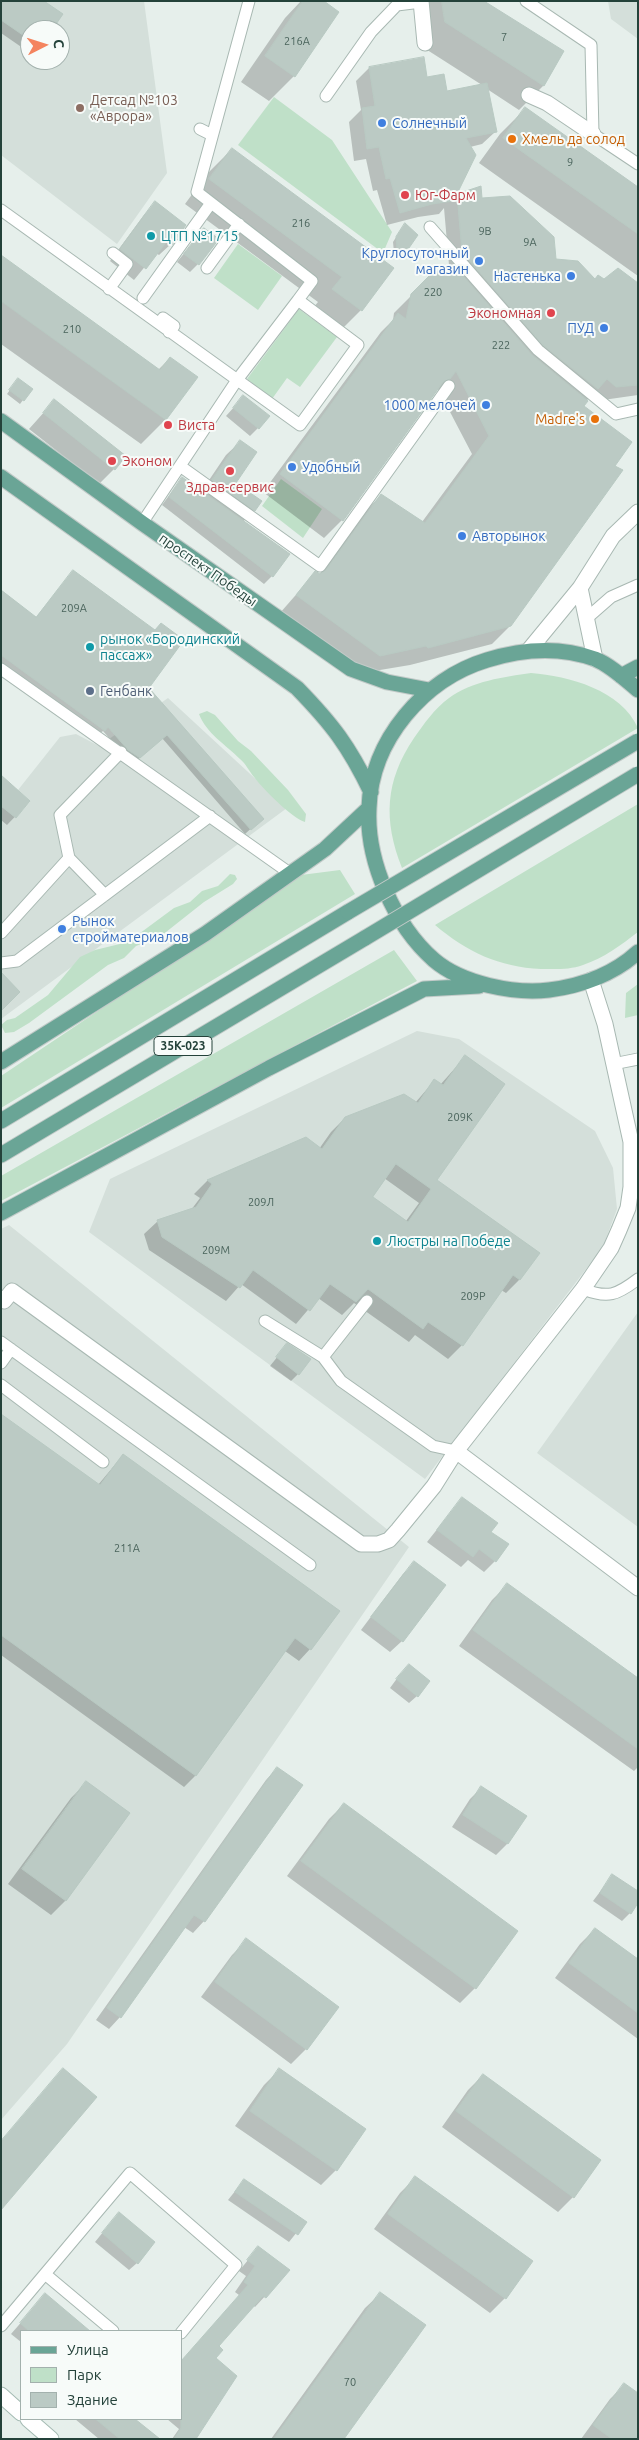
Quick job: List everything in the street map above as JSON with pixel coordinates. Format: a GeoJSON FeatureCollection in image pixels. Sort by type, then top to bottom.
{"type":"FeatureCollection","features":[{"type":"Feature","properties":{"kind":"main road","name":"проспект Победы"},"geometry":{"type":"LineString","coordinates":[[1,421],[142,523],[351,669],[387,682],[429,690]]}},
{"type":"Feature","properties":{"kind":"main road"},"geometry":{"type":"LineString","coordinates":[[1,477],[297,688],[331,722],[353,754],[371,792]]}},
{"type":"Feature","properties":{"kind":"main road"},"geometry":{"type":"LineString","coordinates":[[486,986],[435,961],[419,944],[392,904],[373,859],[368,808],[382,754],[402,719],[429,690],[470,665],[503,655],[529,650],[550,651],[595,659],[638,690]]}},
{"type":"Feature","properties":{"kind":"main road"},"geometry":{"type":"LineString","coordinates":[[621,676],[638,667]]}},
{"type":"Feature","properties":{"kind":"main road","name":"35К-023"},"geometry":{"type":"LineString","coordinates":[[1,1121],[348,912],[638,741]]}},
{"type":"Feature","properties":{"kind":"main road","name":"35К-023"},"geometry":{"type":"LineString","coordinates":[[1,1155],[638,774]]}},
{"type":"Feature","properties":{"kind":"main road"},"geometry":{"type":"LineString","coordinates":[[1,1062],[205,934],[325,849],[368,808]]}},
{"type":"Feature","properties":{"kind":"main road"},"geometry":{"type":"LineString","coordinates":[[1,1213],[269,1068],[424,989],[447,986],[486,986],[524,991],[542,991],[591,980],[635,957]]}},
{"type":"Feature","properties":{"kind":"street"},"geometry":{"type":"LineString","coordinates":[[421,2],[425,44]]}},
{"type":"Feature","properties":{"kind":"street"},"geometry":{"type":"LineString","coordinates":[[529,95],[547,103],[593,134]]}},
{"type":"Feature","properties":{"kind":"street"},"geometry":{"type":"LineString","coordinates":[[529,650],[580,588],[613,536],[638,512]]}},
{"type":"Feature","properties":{"kind":"street"},"geometry":{"type":"LineString","coordinates":[[580,588],[595,659]]}},
{"type":"Feature","properties":{"kind":"street"},"geometry":{"type":"LineString","coordinates":[[2,1302],[12,1291],[361,1544],[378,1544],[389,1540],[434,1486],[456,1452],[583,1289],[611,1248],[628,1208],[631,1187],[631,1142],[605,1024],[591,980]]}},
{"type":"Feature","properties":{"kind":"street"},"geometry":{"type":"LineString","coordinates":[[456,1452],[638,1588]]}},
{"type":"Feature","properties":{"kind":"street"},"geometry":{"type":"LineString","coordinates":[[1,2395],[20,2411]]}},
{"type":"Feature","properties":{"kind":"street"},"geometry":{"type":"LineString","coordinates":[[29,2420],[52,2439]]}},
{"type":"Feature","properties":{"kind":"lane"},"geometry":{"type":"LineString","coordinates":[[142,523],[237,380],[312,281],[197,192],[249,1]]}},
{"type":"Feature","properties":{"kind":"lane"},"geometry":{"type":"LineString","coordinates":[[526,1],[591,45],[593,134],[638,164]]}},
{"type":"Feature","properties":{"kind":"lane"},"geometry":{"type":"LineString","coordinates":[[326,96],[372,32],[397,5],[421,2]]}},
{"type":"Feature","properties":{"kind":"lane"},"geometry":{"type":"LineString","coordinates":[[200,129],[212,135]]}},
{"type":"Feature","properties":{"kind":"lane"},"geometry":{"type":"LineString","coordinates":[[143,298],[211,203]]}},
{"type":"Feature","properties":{"kind":"lane"},"geometry":{"type":"LineString","coordinates":[[1,210],[300,425],[358,345],[298,300]]}},
{"type":"Feature","properties":{"kind":"lane"},"geometry":{"type":"LineString","coordinates":[[207,268],[239,224]]}},
{"type":"Feature","properties":{"kind":"lane"},"geometry":{"type":"LineString","coordinates":[[430,227],[538,350],[616,414],[638,409]]}},
{"type":"Feature","properties":{"kind":"lane"},"geometry":{"type":"LineString","coordinates":[[109,289],[127,264],[113,253]]}},
{"type":"Feature","properties":{"kind":"lane"},"geometry":{"type":"LineString","coordinates":[[163,318],[174,326],[169,332]]}},
{"type":"Feature","properties":{"kind":"lane"},"geometry":{"type":"LineString","coordinates":[[180,466],[320,566],[449,386]]}},
{"type":"Feature","properties":{"kind":"lane"},"geometry":{"type":"LineString","coordinates":[[587,618],[611,597],[638,585]]}},
{"type":"Feature","properties":{"kind":"lane"},"geometry":{"type":"LineString","coordinates":[[1,669],[291,874]]}},
{"type":"Feature","properties":{"kind":"lane"},"geometry":{"type":"LineString","coordinates":[[105,895],[69,858],[60,815],[121,752]]}},
{"type":"Feature","properties":{"kind":"lane"},"geometry":{"type":"LineString","coordinates":[[1,962],[16,961],[210,816]]}},
{"type":"Feature","properties":{"kind":"lane"},"geometry":{"type":"LineString","coordinates":[[1,933],[69,858]]}},
{"type":"Feature","properties":{"kind":"lane"},"geometry":{"type":"LineString","coordinates":[[614,1064],[638,1059]]}},
{"type":"Feature","properties":{"kind":"lane"},"geometry":{"type":"LineString","coordinates":[[583,1289],[600,1296],[620,1293],[638,1280]]}},
{"type":"Feature","properties":{"kind":"lane"},"geometry":{"type":"LineString","coordinates":[[323,1357],[367,1301]]}},
{"type":"Feature","properties":{"kind":"lane"},"geometry":{"type":"LineString","coordinates":[[265,1321],[323,1357],[341,1381],[433,1446],[456,1452]]}},
{"type":"Feature","properties":{"kind":"lane"},"geometry":{"type":"LineString","coordinates":[[1,1342],[310,1565]]}},
{"type":"Feature","properties":{"kind":"lane"},"geometry":{"type":"LineString","coordinates":[[1,1363],[11,1349]]}},
{"type":"Feature","properties":{"kind":"lane"},"geometry":{"type":"LineString","coordinates":[[1,1385],[103,1462]]}},
{"type":"Feature","properties":{"kind":"lane"},"geometry":{"type":"LineString","coordinates":[[1,2326],[130,2173],[236,2265],[182,2332]]}},
{"type":"Feature","properties":{"kind":"lane"},"geometry":{"type":"LineString","coordinates":[[45,2274],[112,2330]]}},
{"type":"Feature","properties":{"kind":"shaded area","name":"Детсад №103 «Аврора»"},"geometry":{"type":"Polygon","coordinates":[[[1,1],[144,1],[167,173],[117,244],[1,155],[1,1]]]}},
{"type":"Feature","properties":{"kind":"shaded area"},"geometry":{"type":"Polygon","coordinates":[[[608,1],[638,1],[638,39],[611,19],[608,1]]]}},
{"type":"Feature","properties":{"kind":"shaded area","name":"Рынок стройматериалов"},"geometry":{"type":"Polygon","coordinates":[[[168,698],[287,808],[1,1019],[1,810],[3,807],[16,818],[30,802],[18,790],[60,737],[76,734],[99,746],[168,698]]]}},
{"type":"Feature","properties":{"kind":"shaded area"},"geometry":{"type":"Polygon","coordinates":[[[417,1031],[459,1039],[595,1131],[613,1168],[617,1209],[603,1247],[425,1479],[89,1232],[110,1179],[417,1031]]]}},
{"type":"Feature","properties":{"kind":"shaded area"},"geometry":{"type":"Polygon","coordinates":[[[9,1225],[409,1547],[67,2044],[1,2120],[1,1229],[9,1225]]]}},
{"type":"Feature","properties":{"kind":"shaded area"},"geometry":{"type":"Polygon","coordinates":[[[638,1312],[638,1527],[537,1453],[638,1312]]]}},
{"type":"Feature","properties":{"kind":"green space"},"geometry":{"type":"Polygon","coordinates":[[[274,97],[332,140],[392,232],[383,253],[238,145],[274,97]]]}},
{"type":"Feature","properties":{"kind":"green space"},"geometry":{"type":"Polygon","coordinates":[[[238,244],[282,276],[258,310],[214,278],[238,244]]]}},
{"type":"Feature","properties":{"kind":"green space"},"geometry":{"type":"Polygon","coordinates":[[[299,309],[337,337],[300,387],[287,378],[272,399],[247,379],[299,309]]]}},
{"type":"Feature","properties":{"kind":"green space"},"geometry":{"type":"Polygon","coordinates":[[[281,479],[322,509],[303,538],[262,506],[281,479]]]}},
{"type":"Feature","properties":{"kind":"green space"},"geometry":{"type":"Polygon","coordinates":[[[531,673],[561,678],[592,687],[619,704],[630,715],[638,728],[402,868],[392,833],[390,801],[392,785],[397,770],[414,738],[439,707],[458,692],[489,681],[531,673]]]}},
{"type":"Feature","properties":{"kind":"green space"},"geometry":{"type":"Polygon","coordinates":[[[207,711],[215,715],[238,741],[251,751],[288,790],[306,814],[305,822],[293,815],[278,802],[258,782],[242,761],[211,733],[199,714],[207,711]]]}},
{"type":"Feature","properties":{"kind":"green space"},"geometry":{"type":"Polygon","coordinates":[[[638,804],[638,932],[605,955],[573,968],[526,968],[484,956],[459,943],[435,925],[638,804]]]}},
{"type":"Feature","properties":{"kind":"green space"},"geometry":{"type":"Polygon","coordinates":[[[340,870],[355,894],[1,1108],[1,1076],[301,875],[340,870]]]}},
{"type":"Feature","properties":{"kind":"green space"},"geometry":{"type":"Polygon","coordinates":[[[230,874],[235,875],[237,879],[233,884],[204,902],[161,936],[136,946],[124,958],[108,965],[29,1023],[14,1032],[5,1033],[1,1025],[7,1020],[15,1018],[48,995],[80,957],[95,950],[128,942],[174,908],[190,902],[202,891],[218,886],[230,874]]]}},
{"type":"Feature","properties":{"kind":"green space"},"geometry":{"type":"Polygon","coordinates":[[[394,950],[417,981],[1,1201],[1,1176],[394,950]]]}},
{"type":"Feature","properties":{"kind":"green space"},"geometry":{"type":"Polygon","coordinates":[[[638,984],[638,1015],[625,1018],[626,993],[638,984]]]}},
{"type":"Feature","properties":{"kind":"building"},"geometry":{"type":"Polygon","coordinates":[[[1,1],[44,1],[63,14],[59,20],[20,20],[20,33],[1,20],[1,1]]]}},
{"type":"Feature","properties":{"kind":"building"},"geometry":{"type":"Polygon","coordinates":[[[303,1],[324,1],[339,12],[295,77],[265,56],[303,1]]]}},
{"type":"Feature","properties":{"kind":"building"},"geometry":{"type":"Polygon","coordinates":[[[442,1],[484,1],[564,51],[544,86],[445,22],[442,1]]]}},
{"type":"Feature","properties":{"kind":"building"},"geometry":{"type":"Polygon","coordinates":[[[424,57],[427,77],[444,74],[447,91],[487,83],[497,132],[466,138],[476,155],[453,201],[432,204],[400,213],[390,178],[386,179],[379,147],[367,149],[362,108],[375,106],[369,67],[424,57]]]}},
{"type":"Feature","properties":{"kind":"building"},"geometry":{"type":"Polygon","coordinates":[[[525,107],[638,187],[638,234],[503,138],[525,107]]]}},
{"type":"Feature","properties":{"kind":"building"},"geometry":{"type":"Polygon","coordinates":[[[232,148],[394,268],[362,311],[332,289],[342,277],[209,179],[232,148]]]}},
{"type":"Feature","properties":{"kind":"building"},"geometry":{"type":"Polygon","coordinates":[[[481,186],[482,198],[510,196],[554,237],[556,259],[578,261],[595,279],[598,275],[604,279],[618,268],[638,283],[638,385],[616,387],[607,379],[598,389],[543,345],[462,252],[457,194],[481,186]]]}},
{"type":"Feature","properties":{"kind":"building","name":"ЦТП №1715"},"geometry":{"type":"Polygon","coordinates":[[[155,201],[186,225],[172,245],[167,241],[146,269],[120,249],[155,201]]]}},
{"type":"Feature","properties":{"kind":"building"},"geometry":{"type":"Polygon","coordinates":[[[405,223],[418,235],[409,248],[397,249],[396,237],[405,223]]]}},
{"type":"Feature","properties":{"kind":"building"},"geometry":{"type":"Polygon","coordinates":[[[204,228],[219,239],[199,265],[184,254],[204,228]]]}},
{"type":"Feature","properties":{"kind":"building"},"geometry":{"type":"Polygon","coordinates":[[[1,255],[160,370],[170,357],[198,377],[166,420],[1,301],[1,255]]]}},
{"type":"Feature","properties":{"kind":"building"},"geometry":{"type":"Polygon","coordinates":[[[457,269],[532,355],[588,401],[584,406],[632,442],[615,466],[623,470],[511,626],[428,648],[426,646],[380,656],[296,595],[315,571],[320,574],[326,570],[381,494],[425,523],[489,436],[456,371],[450,379],[443,382],[343,521],[280,474],[398,313],[406,319],[411,294],[433,272],[457,269]]]}},
{"type":"Feature","properties":{"kind":"building"},"geometry":{"type":"Polygon","coordinates":[[[18,378],[33,389],[24,401],[9,390],[18,378]]]}},
{"type":"Feature","properties":{"kind":"building"},"geometry":{"type":"Polygon","coordinates":[[[243,395],[270,416],[259,429],[233,408],[243,395]]]}},
{"type":"Feature","properties":{"kind":"building"},"geometry":{"type":"Polygon","coordinates":[[[54,399],[126,456],[115,470],[43,413],[54,399]]]}},
{"type":"Feature","properties":{"kind":"building"},"geometry":{"type":"Polygon","coordinates":[[[240,440],[257,452],[236,483],[262,501],[255,511],[212,480],[240,440]]]}},
{"type":"Feature","properties":{"kind":"building"},"geometry":{"type":"Polygon","coordinates":[[[182,477],[290,554],[273,577],[169,497],[182,477]]]}},
{"type":"Feature","properties":{"kind":"building","name":"рынок «Бородинский пассаж»"},"geometry":{"type":"Polygon","coordinates":[[[73,570],[155,630],[161,623],[184,640],[149,688],[264,819],[251,830],[167,735],[140,758],[128,750],[108,727],[105,731],[1,655],[1,590],[36,617],[73,570]]]}},
{"type":"Feature","properties":{"kind":"building"},"geometry":{"type":"Polygon","coordinates":[[[1,775],[30,801],[16,818],[1,806],[1,775]]]}},
{"type":"Feature","properties":{"kind":"building"},"geometry":{"type":"Polygon","coordinates":[[[1,972],[20,992],[1,1011],[1,972]]]}},
{"type":"Feature","properties":{"kind":"building"},"geometry":{"type":"Polygon","coordinates":[[[465,1055],[505,1084],[437,1180],[540,1253],[520,1280],[513,1275],[463,1346],[428,1322],[423,1329],[368,1289],[356,1302],[330,1284],[310,1311],[253,1270],[240,1288],[162,1237],[157,1220],[196,1207],[212,1184],[207,1180],[306,1137],[322,1149],[345,1117],[404,1094],[418,1103],[434,1079],[443,1085],[465,1055]],[[396,1164],[373,1197],[408,1222],[431,1189],[396,1164]]]}},
{"type":"Feature","properties":{"kind":"building"},"geometry":{"type":"Polygon","coordinates":[[[287,1343],[311,1359],[299,1375],[276,1357],[287,1343]]]}},
{"type":"Feature","properties":{"kind":"building"},"geometry":{"type":"Polygon","coordinates":[[[1,1414],[100,1485],[123,1454],[340,1611],[311,1650],[295,1638],[196,1776],[1,1635],[1,1414]]]}},
{"type":"Feature","properties":{"kind":"building"},"geometry":{"type":"Polygon","coordinates":[[[462,1497],[498,1523],[491,1532],[509,1544],[496,1562],[479,1549],[473,1557],[437,1530],[462,1497]]]}},
{"type":"Feature","properties":{"kind":"building"},"geometry":{"type":"Polygon","coordinates":[[[414,1561],[446,1585],[403,1642],[371,1617],[414,1561]]]}},
{"type":"Feature","properties":{"kind":"building"},"geometry":{"type":"Polygon","coordinates":[[[507,1583],[638,1678],[638,1749],[473,1630],[507,1583]]]}},
{"type":"Feature","properties":{"kind":"building"},"geometry":{"type":"Polygon","coordinates":[[[409,1664],[430,1681],[418,1697],[396,1679],[409,1664]]]}},
{"type":"Feature","properties":{"kind":"building"},"geometry":{"type":"Polygon","coordinates":[[[277,1767],[303,1785],[205,1922],[194,1915],[121,2018],[107,2008],[277,1767]]]}},
{"type":"Feature","properties":{"kind":"building"},"geometry":{"type":"Polygon","coordinates":[[[86,1781],[130,1813],[66,1901],[22,1869],[86,1781]]]}},
{"type":"Feature","properties":{"kind":"building"},"geometry":{"type":"Polygon","coordinates":[[[481,1786],[527,1816],[508,1844],[463,1815],[481,1786]]]}},
{"type":"Feature","properties":{"kind":"building"},"geometry":{"type":"Polygon","coordinates":[[[344,1803],[518,1931],[476,1989],[301,1861],[344,1803]]]}},
{"type":"Feature","properties":{"kind":"building"},"geometry":{"type":"Polygon","coordinates":[[[612,1874],[638,1891],[638,1903],[631,1914],[600,1893],[612,1874]]]}},
{"type":"Feature","properties":{"kind":"building"},"geometry":{"type":"Polygon","coordinates":[[[595,1928],[638,1959],[638,2013],[569,1963],[595,1928]]]}},
{"type":"Feature","properties":{"kind":"building"},"geometry":{"type":"Polygon","coordinates":[[[246,1938],[339,2007],[307,2050],[215,1982],[246,1938]]]}},
{"type":"Feature","properties":{"kind":"building"},"geometry":{"type":"Polygon","coordinates":[[[63,2068],[97,2097],[1,2210],[1,2141],[63,2068]]]}},
{"type":"Feature","properties":{"kind":"building"},"geometry":{"type":"Polygon","coordinates":[[[279,2068],[366,2129],[337,2171],[250,2111],[279,2068]]]}},
{"type":"Feature","properties":{"kind":"building"},"geometry":{"type":"Polygon","coordinates":[[[483,2074],[601,2160],[574,2198],[456,2111],[483,2074]]]}},
{"type":"Feature","properties":{"kind":"building"},"geometry":{"type":"Polygon","coordinates":[[[415,2176],[533,2261],[506,2299],[388,2214],[415,2176]]]}},
{"type":"Feature","properties":{"kind":"building"},"geometry":{"type":"Polygon","coordinates":[[[244,2179],[307,2222],[298,2235],[235,2192],[244,2179]]]}},
{"type":"Feature","properties":{"kind":"building"},"geometry":{"type":"Polygon","coordinates":[[[119,2212],[155,2242],[138,2264],[102,2233],[119,2212]]]}},
{"type":"Feature","properties":{"kind":"building"},"geometry":{"type":"Polygon","coordinates":[[[258,2246],[290,2270],[266,2298],[263,2296],[219,2346],[223,2350],[216,2358],[237,2376],[196,2439],[174,2439],[181,2428],[182,2420],[182,2360],[248,2285],[244,2282],[255,2266],[247,2260],[258,2246]]]}},
{"type":"Feature","properties":{"kind":"building"},"geometry":{"type":"Polygon","coordinates":[[[380,2292],[426,2325],[344,2439],[274,2439],[380,2292]]]}},
{"type":"Feature","properties":{"kind":"building"},"geometry":{"type":"Polygon","coordinates":[[[45,2293],[89,2330],[28,2330],[20,2323],[45,2293]]]}},
{"type":"Feature","properties":{"kind":"building"},"geometry":{"type":"Polygon","coordinates":[[[624,2383],[638,2393],[638,2439],[612,2439],[593,2425],[624,2383]]]}},
{"type":"Feature","properties":{"kind":"building"},"geometry":{"type":"Polygon","coordinates":[[[97,2420],[136,2420],[160,2439],[120,2439],[97,2420]]]}},
{"type":"Feature","properties":{"kind":"place","name":"Детсад №103 «Аврора»"},"geometry":{"type":"Point","coordinates":[80,108]}},
{"type":"Feature","properties":{"kind":"place","name":"Солнечный"},"geometry":{"type":"Point","coordinates":[382,123]}},
{"type":"Feature","properties":{"kind":"place","name":"Хмель да солод"},"geometry":{"type":"Point","coordinates":[512,139]}},
{"type":"Feature","properties":{"kind":"place","name":"Юг-Фарм"},"geometry":{"type":"Point","coordinates":[405,195]}},
{"type":"Feature","properties":{"kind":"place","name":"ЦТП №1715"},"geometry":{"type":"Point","coordinates":[151,236]}},
{"type":"Feature","properties":{"kind":"place","name":"Круглосуточный магазин"},"geometry":{"type":"Point","coordinates":[479,261]}},
{"type":"Feature","properties":{"kind":"place","name":"Настенька"},"geometry":{"type":"Point","coordinates":[571,276]}},
{"type":"Feature","properties":{"kind":"place","name":"Экономная"},"geometry":{"type":"Point","coordinates":[551,313]}},
{"type":"Feature","properties":{"kind":"place","name":"ПУД"},"geometry":{"type":"Point","coordinates":[604,328]}},
{"type":"Feature","properties":{"kind":"place","name":"1000 мелочей"},"geometry":{"type":"Point","coordinates":[486,405]}},
{"type":"Feature","properties":{"kind":"place","name":"Madre's"},"geometry":{"type":"Point","coordinates":[595,419]}},
{"type":"Feature","properties":{"kind":"place","name":"Виста"},"geometry":{"type":"Point","coordinates":[168,425]}},
{"type":"Feature","properties":{"kind":"place","name":"Эконом"},"geometry":{"type":"Point","coordinates":[112,461]}},
{"type":"Feature","properties":{"kind":"place","name":"Удобный"},"geometry":{"type":"Point","coordinates":[292,467]}},
{"type":"Feature","properties":{"kind":"place","name":"Здрав-сервис"},"geometry":{"type":"Point","coordinates":[230,471]}},
{"type":"Feature","properties":{"kind":"place","name":"Авторынок"},"geometry":{"type":"Point","coordinates":[462,536]}},
{"type":"Feature","properties":{"kind":"place","name":"рынок «Бородинский пассаж»"},"geometry":{"type":"Point","coordinates":[90,647]}},
{"type":"Feature","properties":{"kind":"place","name":"Генбанк"},"geometry":{"type":"Point","coordinates":[90,691]}},
{"type":"Feature","properties":{"kind":"place","name":"Рынок стройматериалов"},"geometry":{"type":"Point","coordinates":[62,929]}},
{"type":"Feature","properties":{"kind":"place","name":"Люстры на Победе"},"geometry":{"type":"Point","coordinates":[377,1241]}}]}
